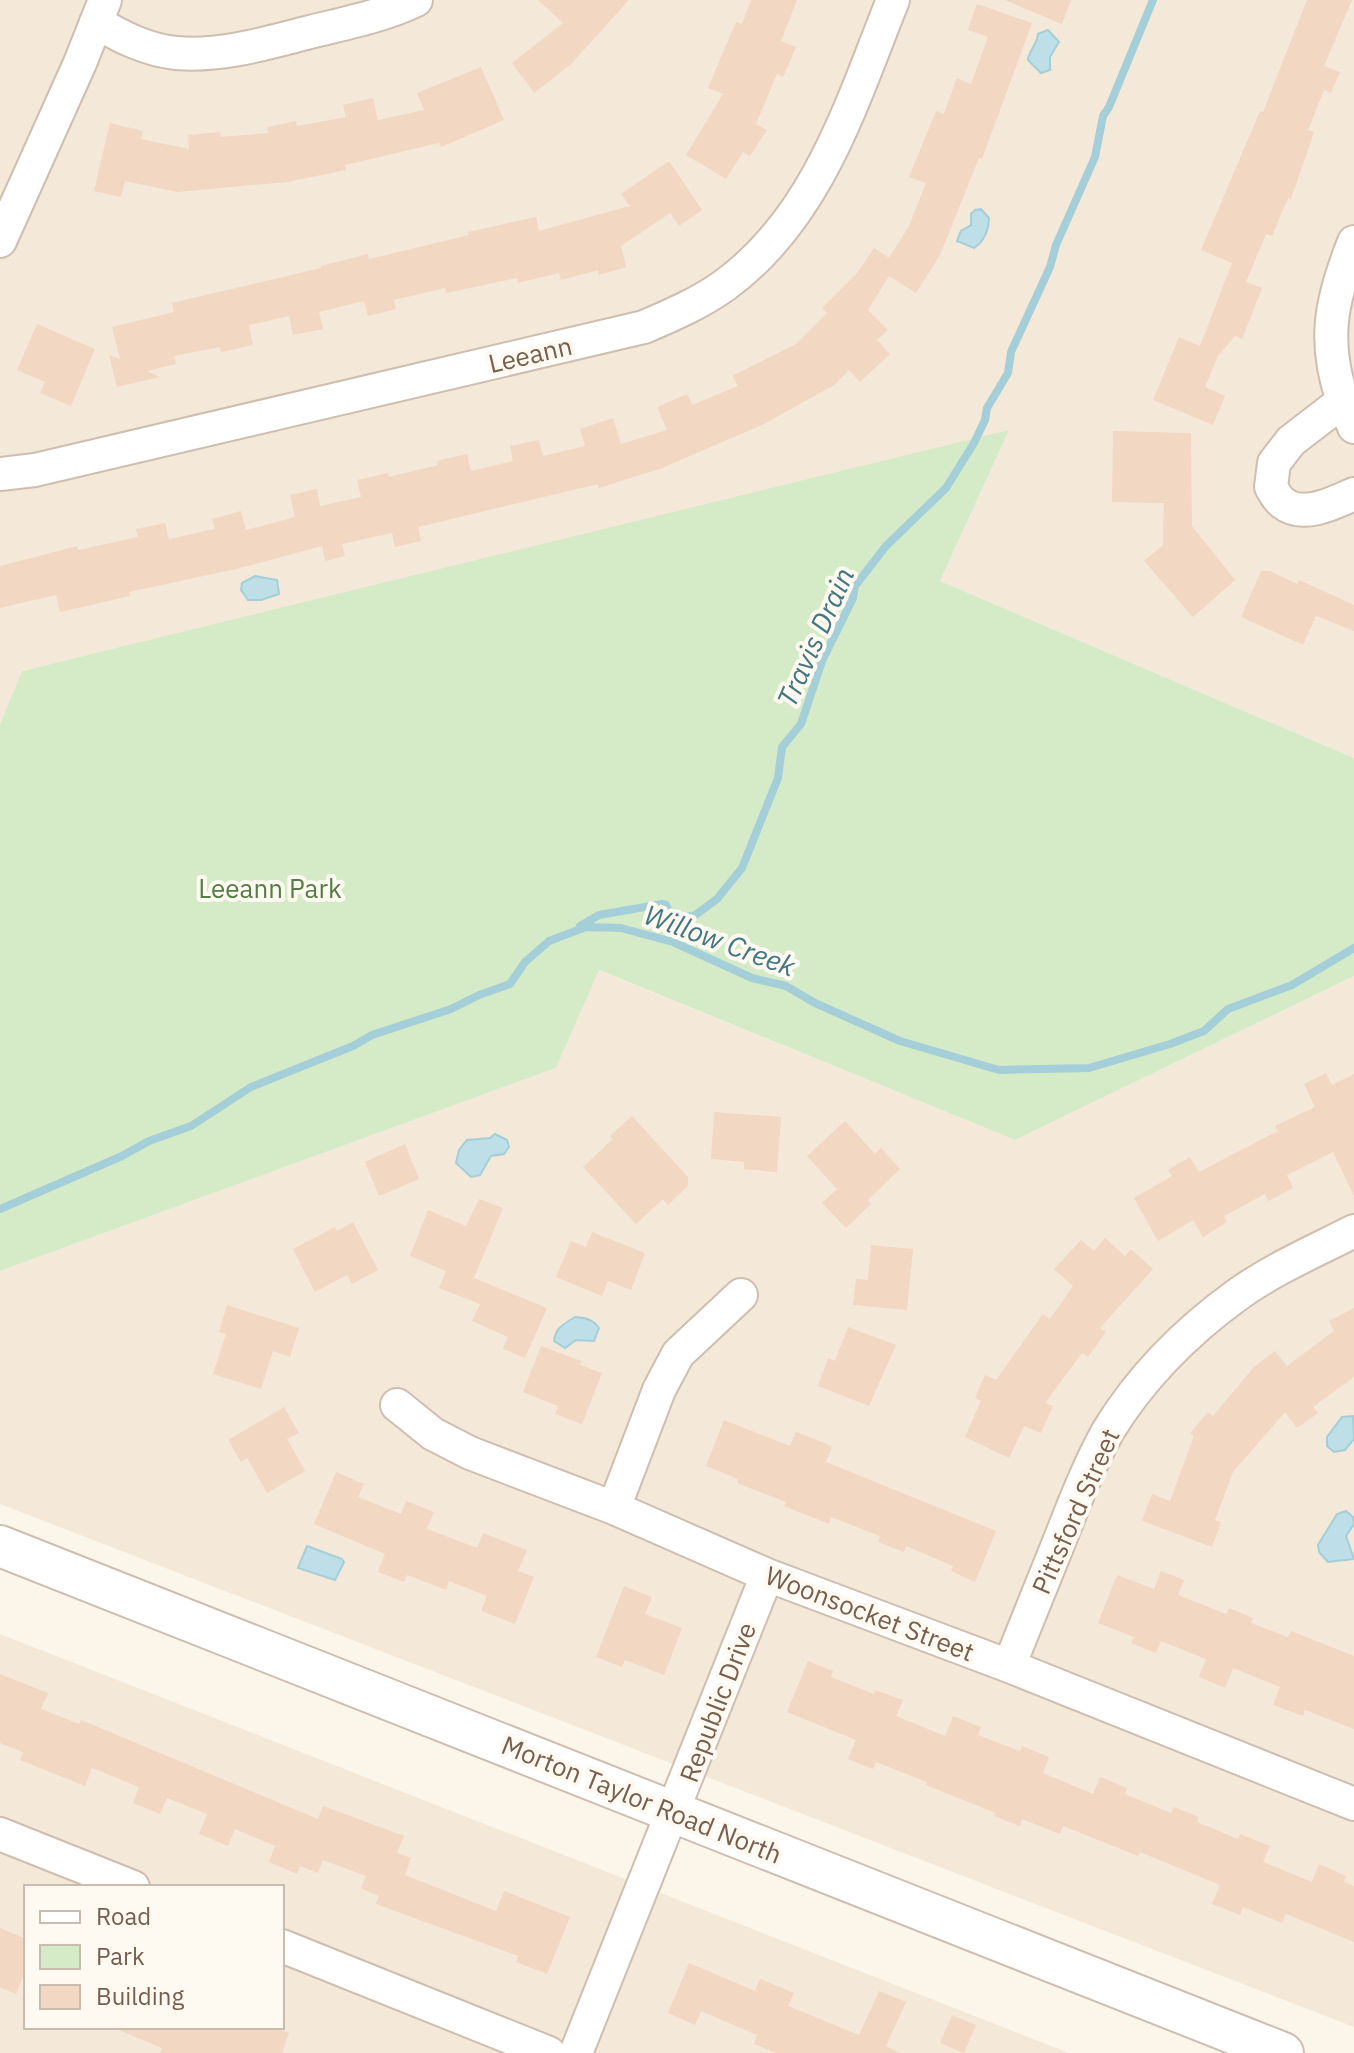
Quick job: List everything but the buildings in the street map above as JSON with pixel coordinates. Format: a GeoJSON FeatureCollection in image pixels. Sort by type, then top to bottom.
{"type":"FeatureCollection","features":[{"type":"Feature","properties":{"kind":"street"},"geometry":{"type":"LineString","coordinates":[[0,241],[101,11],[121,37],[177,53],[206,53],[248,47],[367,18],[416,0]]}},
{"type":"Feature","properties":{"kind":"street","name":"Leeann"},"geometry":{"type":"LineString","coordinates":[[0,474],[35,470],[644,327],[682,311],[724,285],[755,260],[784,227],[809,190],[845,120],[893,0]]}},
{"type":"Feature","properties":{"kind":"street"},"geometry":{"type":"LineString","coordinates":[[1354,242],[1339,278],[1330,328],[1335,379],[1348,414],[1291,441],[1274,463],[1271,487],[1284,504],[1303,511],[1354,494]]}},
{"type":"Feature","properties":{"kind":"street","name":"Pittsford Street"},"geometry":{"type":"LineString","coordinates":[[1009,1666],[1088,1470],[1108,1431],[1135,1392],[1176,1346],[1239,1294],[1354,1231]]}},
{"type":"Feature","properties":{"kind":"street"},"geometry":{"type":"LineString","coordinates":[[614,1508],[659,1390],[678,1354],[741,1295]]}},
{"type":"Feature","properties":{"kind":"street","name":"Woonsocket Street"},"geometry":{"type":"LineString","coordinates":[[397,1405],[433,1434],[470,1453],[614,1508],[767,1575],[1009,1666],[1354,1804]]}},
{"type":"Feature","properties":{"kind":"street","name":"Morton Taylor Road North"},"geometry":{"type":"LineString","coordinates":[[0,1546],[1283,2053]]}},
{"type":"Feature","properties":{"kind":"street","name":"Republic Drive"},"geometry":{"type":"LineString","coordinates":[[576,2053],[767,1575]]}},
{"type":"Feature","properties":{"kind":"street"},"geometry":{"type":"LineString","coordinates":[[0,1834],[128,1885]]}},
{"type":"Feature","properties":{"kind":"street"},"geometry":{"type":"LineString","coordinates":[[284,1947],[549,2053]]}},
{"type":"Feature","properties":{"kind":"shaded area"},"geometry":{"type":"Polygon","coordinates":[[[0,0],[1354,0],[1354,758],[940,581],[1008,432],[22,671],[0,724],[0,0]]]}},
{"type":"Feature","properties":{"kind":"shaded area"},"geometry":{"type":"Polygon","coordinates":[[[598,970],[1015,1140],[1354,976],[1354,2027],[0,1504],[0,1271],[556,1068],[598,970]]]}},
{"type":"Feature","properties":{"kind":"shaded area"},"geometry":{"type":"Polygon","coordinates":[[[0,1634],[1069,2053],[0,2053],[0,1634]]]}},
{"type":"Feature","properties":{"kind":"green space","name":"Leeann Park"},"geometry":{"type":"Polygon","coordinates":[[[1009,430],[940,581],[1354,758],[1354,976],[1015,1140],[599,970],[556,1068],[0,1271],[0,724],[22,671],[1009,430]]]}},
{"type":"Feature","properties":{"kind":"water"},"geometry":{"type":"Polygon","coordinates":[[[1048,30],[1059,42],[1050,57],[1050,70],[1041,73],[1028,57],[1038,34],[1048,30]]]}},
{"type":"Feature","properties":{"kind":"water"},"geometry":{"type":"Polygon","coordinates":[[[981,209],[989,218],[981,242],[974,248],[957,241],[961,231],[971,225],[971,214],[981,209]]]}},
{"type":"Feature","properties":{"kind":"water"},"geometry":{"type":"Polygon","coordinates":[[[255,576],[277,580],[279,594],[261,600],[248,600],[241,590],[242,583],[255,576]]]}},
{"type":"Feature","properties":{"kind":"water"},"geometry":{"type":"Polygon","coordinates":[[[495,1134],[507,1140],[509,1147],[504,1154],[491,1156],[480,1175],[471,1177],[456,1163],[459,1150],[467,1140],[490,1138],[495,1134]]]}},
{"type":"Feature","properties":{"kind":"water"},"geometry":{"type":"Polygon","coordinates":[[[575,1317],[591,1321],[599,1328],[594,1341],[576,1340],[565,1348],[554,1341],[556,1333],[575,1317]]]}},
{"type":"Feature","properties":{"kind":"water"},"geometry":{"type":"Polygon","coordinates":[[[1353,1416],[1354,1439],[1345,1450],[1334,1452],[1327,1446],[1327,1437],[1342,1417],[1353,1416]]]}},
{"type":"Feature","properties":{"kind":"water"},"geometry":{"type":"Polygon","coordinates":[[[1346,1511],[1353,1517],[1354,1524],[1346,1536],[1354,1559],[1328,1562],[1319,1552],[1318,1545],[1337,1514],[1346,1511]]]}},
{"type":"Feature","properties":{"kind":"water"},"geometry":{"type":"Polygon","coordinates":[[[307,1546],[342,1559],[344,1562],[335,1580],[298,1568],[307,1546]]]}},
{"type":"Feature","properties":{"kind":"waterway","name":"Travis Drain"},"geometry":{"type":"LineString","coordinates":[[580,926],[599,915],[662,904],[666,905],[672,917],[694,916],[717,899],[742,868],[778,778],[782,747],[801,724],[822,661],[853,598],[855,586],[886,546],[946,488],[974,443],[987,408],[1008,373],[1011,352],[1095,157],[1103,116],[1153,0]]}},
{"type":"Feature","properties":{"kind":"waterway","name":"Willow Creek"},"geometry":{"type":"LineString","coordinates":[[0,1209],[122,1156],[149,1141],[191,1126],[251,1087],[353,1046],[372,1035],[451,1009],[510,984],[525,962],[549,941],[586,927],[621,928],[673,942],[752,978],[786,986],[815,1003],[900,1041],[999,1070],[1089,1068],[1170,1044],[1204,1031],[1228,1009],[1292,985],[1354,948]]}}]}
